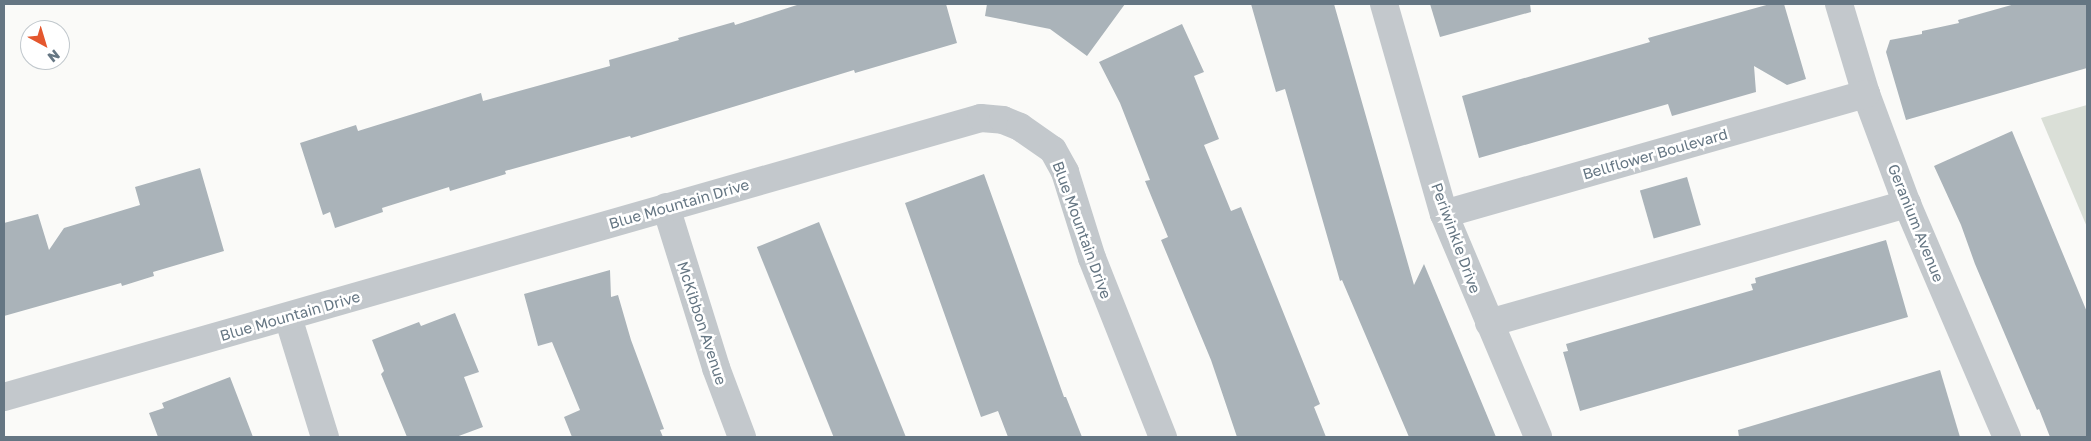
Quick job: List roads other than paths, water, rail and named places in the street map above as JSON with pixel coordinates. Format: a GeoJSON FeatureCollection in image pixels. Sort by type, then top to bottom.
{"type":"FeatureCollection","features":[{"type":"Feature","properties":{"kind":"street","name":"Periwinkle Drive"},"geometry":{"type":"LineString","coordinates":[[1384,4],[1444,214],[1538,437]]}},
{"type":"Feature","properties":{"kind":"street","name":"Geranium Avenue"},"geometry":{"type":"LineString","coordinates":[[1846,5],[1866,94],[1907,204],[2007,437]]}},
{"type":"Feature","properties":{"kind":"street","name":"Bellflower Boulevard"},"geometry":{"type":"LineString","coordinates":[[1444,214],[1866,94]]}},
{"type":"Feature","properties":{"kind":"street","name":"Blue Mountain Drive"},"geometry":{"type":"LineString","coordinates":[[4,397],[981,118],[1003,120],[1020,127],[1053,150],[1065,172],[1092,258],[1162,437]]}},
{"type":"Feature","properties":{"kind":"street"},"geometry":{"type":"LineString","coordinates":[[1489,323],[1907,204]]}},
{"type":"Feature","properties":{"kind":"street","name":"McKibbon Avenue"},"geometry":{"type":"LineString","coordinates":[[666,207],[716,368],[742,437]]}},
{"type":"Feature","properties":{"kind":"street"},"geometry":{"type":"LineString","coordinates":[[288,317],[324,437]]}}]}
